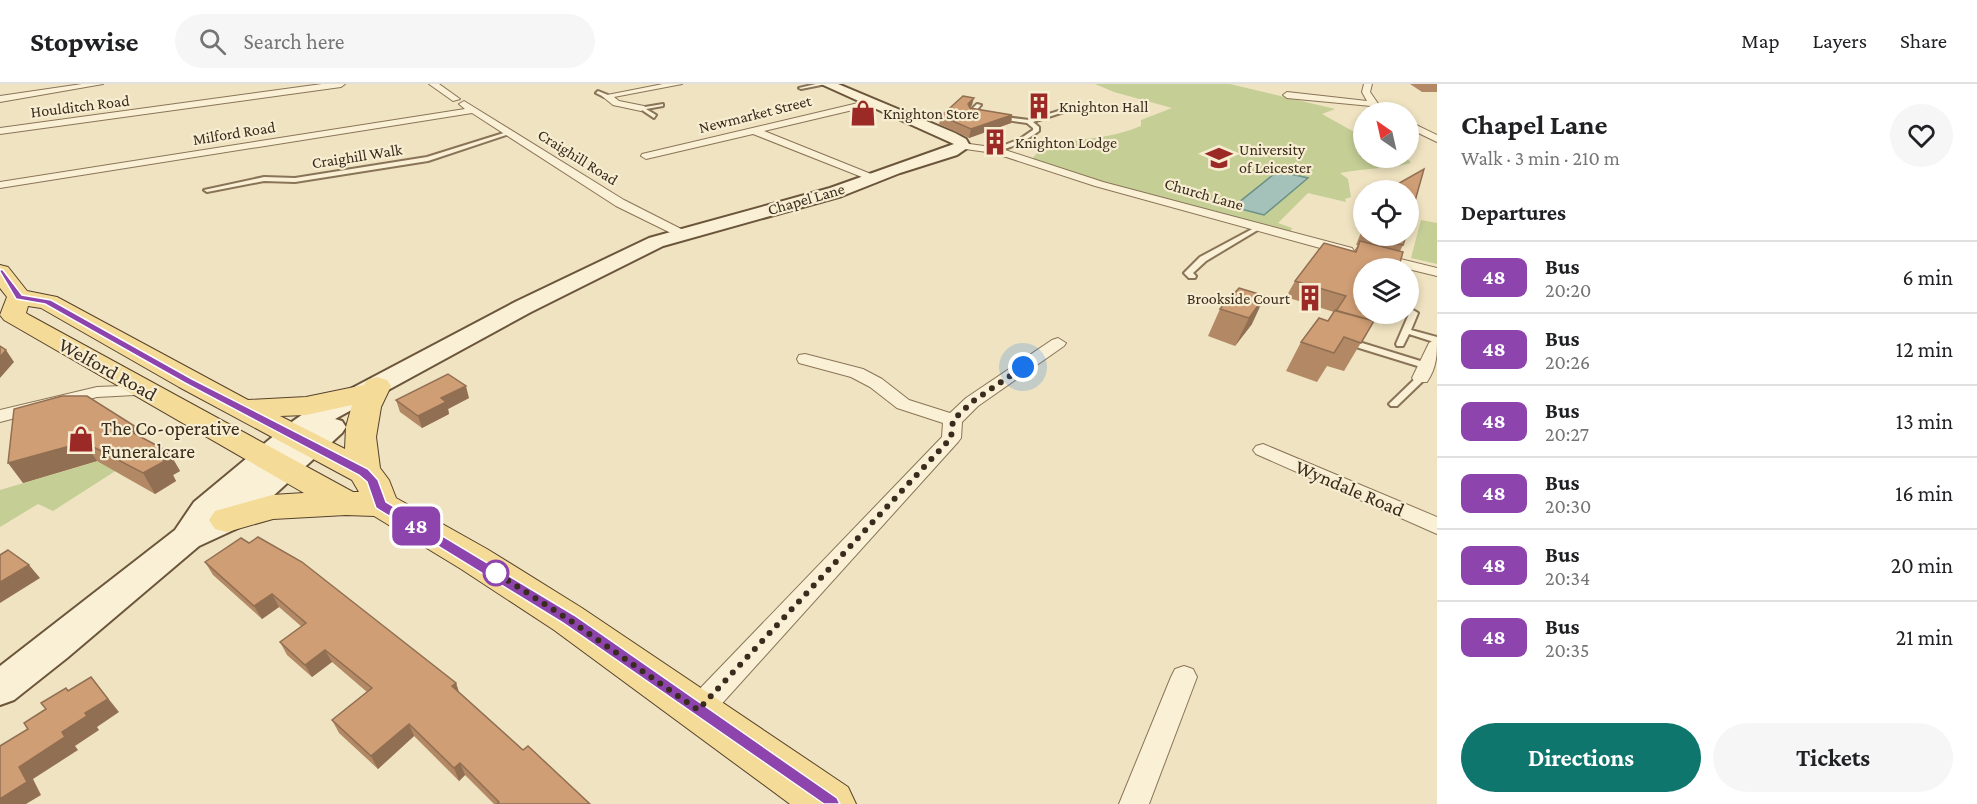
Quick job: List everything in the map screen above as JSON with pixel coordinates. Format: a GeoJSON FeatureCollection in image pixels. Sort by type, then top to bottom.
{"type":"FeatureCollection","features":[{"type":"Feature","properties":{"kind":"main road","name":"Welford Road"},"geometry":{"type":"LineString","coordinates":[[0,272],[14,315],[20,320],[101,363],[276,463],[364,504],[568,619],[831,804]]}},
{"type":"Feature","properties":{"kind":"main road","name":"Welford Road"},"geometry":{"type":"LineString","coordinates":[[9,300],[48,302],[189,381],[364,472]]}},
{"type":"Feature","properties":{"kind":"main road"},"geometry":{"type":"LineString","coordinates":[[227,520],[281,506],[364,504],[372,480],[364,472],[360,425],[367,400],[366,392],[306,406],[246,409]]}},
{"type":"Feature","properties":{"kind":"street"},"geometry":{"type":"LineString","coordinates":[[0,99],[99,84]]}},
{"type":"Feature","properties":{"kind":"street","name":"Houlditch Road"},"geometry":{"type":"LineString","coordinates":[[0,131],[341,84]]}},
{"type":"Feature","properties":{"kind":"street","name":"Craighill Road"},"geometry":{"type":"LineString","coordinates":[[433,84],[620,203],[682,233]]}},
{"type":"Feature","properties":{"kind":"street"},"geometry":{"type":"LineString","coordinates":[[641,108],[616,103],[602,94],[678,84]]}},
{"type":"Feature","properties":{"kind":"street"},"geometry":{"type":"LineString","coordinates":[[825,84],[962,144]]}},
{"type":"Feature","properties":{"kind":"street"},"geometry":{"type":"LineString","coordinates":[[1368,84],[1366,93],[1373,102]]}},
{"type":"Feature","properties":{"kind":"street"},"geometry":{"type":"LineString","coordinates":[[1287,95],[1355,102]]}},
{"type":"Feature","properties":{"kind":"street","name":"Newmarket Street"},"geometry":{"type":"LineString","coordinates":[[646,156],[871,103]]}},
{"type":"Feature","properties":{"kind":"street","name":"Milford Road"},"geometry":{"type":"LineString","coordinates":[[0,185],[473,110]]}},
{"type":"Feature","properties":{"kind":"street"},"geometry":{"type":"LineString","coordinates":[[752,130],[872,178]]}},
{"type":"Feature","properties":{"kind":"street"},"geometry":{"type":"LineString","coordinates":[[1419,130],[1437,139]]}},
{"type":"Feature","properties":{"kind":"street","name":"Church Lane"},"geometry":{"type":"LineString","coordinates":[[962,144],[999,151],[1099,184],[1258,228],[1437,272]]}},
{"type":"Feature","properties":{"kind":"street","name":"Chapel Lane"},"geometry":{"type":"LineString","coordinates":[[276,463],[302,440],[344,417],[366,392],[570,283],[656,242],[836,192],[952,152],[962,144]]}},
{"type":"Feature","properties":{"kind":"street"},"geometry":{"type":"LineString","coordinates":[[698,710],[951,438],[953,420],[972,402],[1058,343]]}},
{"type":"Feature","properties":{"kind":"street"},"geometry":{"type":"LineString","coordinates":[[805,359],[857,373],[876,383],[903,404],[953,420]]}},
{"type":"Feature","properties":{"kind":"street"},"geometry":{"type":"LineString","coordinates":[[73,396],[93,378],[101,363]]}},
{"type":"Feature","properties":{"kind":"street"},"geometry":{"type":"LineString","coordinates":[[0,416],[73,396],[97,392],[147,390]]}},
{"type":"Feature","properties":{"kind":"street","name":"Wyndale Road"},"geometry":{"type":"LineString","coordinates":[[1263,450],[1437,525]]}},
{"type":"Feature","properties":{"kind":"street"},"geometry":{"type":"LineString","coordinates":[[0,688],[188,538],[227,520],[276,463]]}},
{"type":"Feature","properties":{"kind":"street"},"geometry":{"type":"LineString","coordinates":[[188,538],[205,510],[276,463]]}},
{"type":"Feature","properties":{"kind":"street"},"geometry":{"type":"LineString","coordinates":[[1134,804],[1184,677]]}},
{"type":"Feature","properties":{"kind":"lane"},"geometry":{"type":"LineString","coordinates":[[801,88],[825,84]]}},
{"type":"Feature","properties":{"kind":"lane"},"geometry":{"type":"LineString","coordinates":[[641,108],[661,105]]}},
{"type":"Feature","properties":{"kind":"lane"},"geometry":{"type":"LineString","coordinates":[[979,105],[969,116],[981,115]]}},
{"type":"Feature","properties":{"kind":"lane"},"geometry":{"type":"LineString","coordinates":[[1029,122],[1077,106]]}},
{"type":"Feature","properties":{"kind":"lane"},"geometry":{"type":"LineString","coordinates":[[641,108],[654,116]]}},
{"type":"Feature","properties":{"kind":"lane"},"geometry":{"type":"LineString","coordinates":[[990,116],[1029,122],[1036,127],[1036,131],[1031,135],[999,151]]}},
{"type":"Feature","properties":{"kind":"lane","name":"Craighill Walk"},"geometry":{"type":"LineString","coordinates":[[207,190],[264,179],[295,180],[428,159],[509,133]]}},
{"type":"Feature","properties":{"kind":"lane"},"geometry":{"type":"LineString","coordinates":[[1192,276],[1188,273],[1203,259],[1258,228]]}},
{"type":"Feature","properties":{"kind":"lane"},"geometry":{"type":"LineString","coordinates":[[1400,344],[1409,324]]}},
{"type":"Feature","properties":{"kind":"lane"},"geometry":{"type":"LineString","coordinates":[[1406,331],[1432,357]]}},
{"type":"Feature","properties":{"kind":"lane"},"geometry":{"type":"LineString","coordinates":[[1331,336],[1432,357]]}},
{"type":"Feature","properties":{"kind":"lane"},"geometry":{"type":"LineString","coordinates":[[1394,404],[1432,357]]}},
{"type":"Feature","properties":{"kind":"green space","name":"University of Leicester"},"geometry":{"type":"Polygon","coordinates":[[[1095,84],[1230,84],[1335,109],[1322,114],[1353,131],[1353,168],[1376,168],[1340,173],[1348,179],[1351,197],[1345,199],[1346,202],[1308,193],[1278,223],[1292,228],[1290,233],[1100,181],[1032,159],[1048,140],[1107,136],[1141,126],[1141,120],[1172,108],[1114,92],[1095,84]]]}},
{"type":"Feature","properties":{"kind":"green space"},"geometry":{"type":"Polygon","coordinates":[[[1421,220],[1437,223],[1437,264],[1411,258],[1414,246],[1419,246],[1421,220]]]}},
{"type":"Feature","properties":{"kind":"green space"},"geometry":{"type":"Polygon","coordinates":[[[159,443],[53,511],[38,504],[0,527],[0,490],[159,443]]]}},
{"type":"Feature","properties":{"kind":"water"},"geometry":{"type":"Polygon","coordinates":[[[1278,171],[1308,178],[1264,215],[1233,207],[1278,171]]]}},
{"type":"Feature","properties":{"kind":"building"},"geometry":{"type":"Polygon","coordinates":[[[963,96],[974,98],[968,104],[970,108],[1012,115],[971,129],[941,116],[963,96]]]}},
{"type":"Feature","properties":{"kind":"building"},"geometry":{"type":"Polygon","coordinates":[[[1424,169],[1419,187],[1419,180],[1405,180],[1424,169]]]}},
{"type":"Feature","properties":{"kind":"building"},"geometry":{"type":"Polygon","coordinates":[[[1324,243],[1356,252],[1358,246],[1380,246],[1403,252],[1401,258],[1353,258],[1353,315],[1336,311],[1346,296],[1295,281],[1324,243]]]}},
{"type":"Feature","properties":{"kind":"building"},"geometry":{"type":"Polygon","coordinates":[[[1239,288],[1265,296],[1249,318],[1220,309],[1239,288]]]}},
{"type":"Feature","properties":{"kind":"building"},"geometry":{"type":"Polygon","coordinates":[[[1335,310],[1353,315],[1353,324],[1372,324],[1361,343],[1344,337],[1334,353],[1301,342],[1319,318],[1328,321],[1335,310]]]}},
{"type":"Feature","properties":{"kind":"building"},"geometry":{"type":"Polygon","coordinates":[[[0,346],[6,350],[0,357],[0,346]]]}},
{"type":"Feature","properties":{"kind":"building"},"geometry":{"type":"Polygon","coordinates":[[[448,374],[466,386],[441,398],[446,402],[418,416],[396,400],[448,374]]]}},
{"type":"Feature","properties":{"kind":"building"},"geometry":{"type":"Polygon","coordinates":[[[62,396],[87,396],[136,427],[126,429],[169,452],[158,457],[165,461],[143,473],[84,442],[8,463],[14,409],[62,396]]]}},
{"type":"Feature","properties":{"kind":"building"},"geometry":{"type":"Polygon","coordinates":[[[258,537],[302,562],[456,683],[452,686],[523,750],[528,746],[590,804],[497,804],[499,802],[460,763],[454,768],[409,724],[371,756],[332,720],[372,688],[325,650],[305,665],[280,642],[306,623],[272,594],[254,606],[205,562],[241,538],[249,543],[258,537]]]}},
{"type":"Feature","properties":{"kind":"building"},"geometry":{"type":"Polygon","coordinates":[[[8,550],[29,565],[0,582],[0,555],[8,550]]]}},
{"type":"Feature","properties":{"kind":"building"},"geometry":{"type":"Polygon","coordinates":[[[91,677],[108,699],[85,713],[87,716],[62,732],[65,737],[19,767],[27,782],[0,799],[0,746],[28,729],[24,723],[46,709],[41,703],[66,688],[68,691],[91,677]]]}},
{"type":"Feature","properties":{"kind":"bus line","name":"48"},"geometry":{"type":"LineString","coordinates":[[0,272],[19,297],[48,302],[189,381],[364,472],[372,480],[381,505],[474,559],[568,619],[830,804]]}},
{"type":"Feature","properties":{"kind":"place","name":"Knighton Hall"},"geometry":{"type":"Point","coordinates":[1039,106]}},
{"type":"Feature","properties":{"kind":"place","name":"Knighton Store"},"geometry":{"type":"Point","coordinates":[863,113]}},
{"type":"Feature","properties":{"kind":"place","name":"Knighton Lodge"},"geometry":{"type":"Point","coordinates":[995,142]}},
{"type":"Feature","properties":{"kind":"place","name":"University of Leicester"},"geometry":{"type":"Point","coordinates":[1219,158]}},
{"type":"Feature","properties":{"kind":"place","name":"Brookside Court"},"geometry":{"type":"Point","coordinates":[1310,298]}},
{"type":"Feature","properties":{"kind":"place","name":"The Co-operative Funeralcare"},"geometry":{"type":"Point","coordinates":[81,439]}},
{"type":"Feature","properties":{"kind":"route"},"geometry":{"type":"LineString","coordinates":[[496,573],[493,571],[568,619],[698,710],[951,438],[953,420],[972,402],[1023,367]]}}]}
